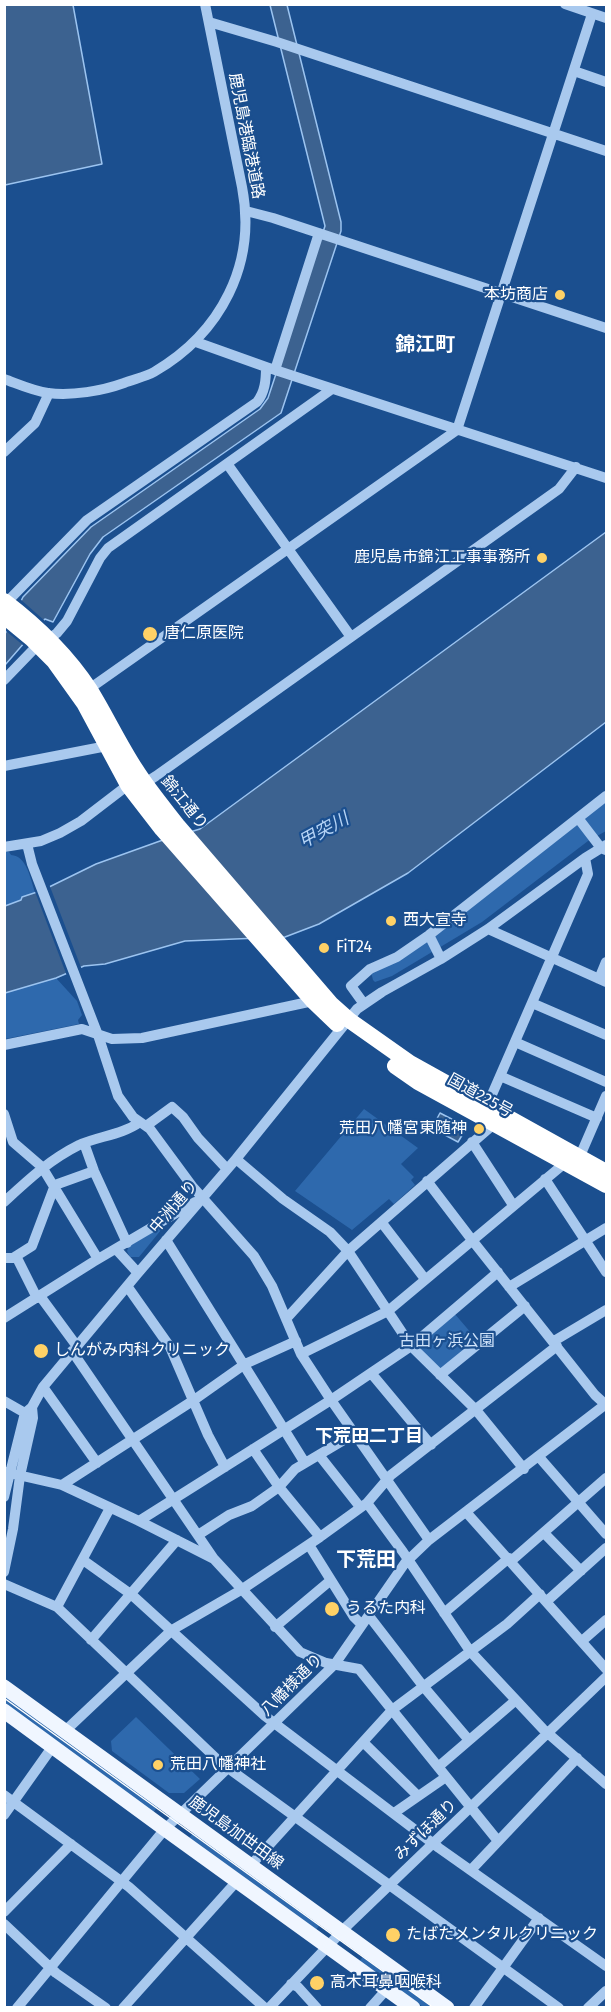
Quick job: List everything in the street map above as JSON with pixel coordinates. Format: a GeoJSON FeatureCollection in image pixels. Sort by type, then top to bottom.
{"type":"FeatureCollection","features":[{"type":"Feature","properties":{"kind":"highway","name":"錦江通り"},"geometry":{"type":"LineString","coordinates":[[6,606],[89,689],[136,784]]}},
{"type":"Feature","properties":{"kind":"highway","name":"錦江通り"},"geometry":{"type":"LineString","coordinates":[[40,639],[71,684],[107,746],[170,827],[273,945],[332,1004],[345,1024]]}},
{"type":"Feature","properties":{"kind":"highway","name":"錦江通り"},"geometry":{"type":"LineString","coordinates":[[273,945],[313,1001],[345,1024]]}},
{"type":"Feature","properties":{"kind":"highway","name":"国道225号"},"geometry":{"type":"LineString","coordinates":[[345,1024],[410,1064],[487,1106],[572,1160],[606,1185]]}},
{"type":"Feature","properties":{"kind":"highway","name":"国道225号"},"geometry":{"type":"LineString","coordinates":[[345,1024],[418,1082],[494,1124],[572,1160],[606,1172]]}},
{"type":"Feature","properties":{"kind":"main road","name":"鹿児島加世田線"},"geometry":{"type":"LineString","coordinates":[[4,1688],[447,2007]]}},
{"type":"Feature","properties":{"kind":"main road"},"geometry":{"type":"LineString","coordinates":[[4,1711],[413,2007]]}},
{"type":"Feature","properties":{"kind":"street","name":"鹿児島港臨港道路"},"geometry":{"type":"LineString","coordinates":[[4,379],[49,393],[106,389],[153,373],[196,342],[212,322],[235,279],[242,260],[246,211],[205,4]]}},
{"type":"Feature","properties":{"kind":"street"},"geometry":{"type":"LineString","coordinates":[[565,4],[606,18]]}},
{"type":"Feature","properties":{"kind":"street"},"geometry":{"type":"LineString","coordinates":[[89,689],[457,430],[592,14]]}},
{"type":"Feature","properties":{"kind":"street"},"geometry":{"type":"LineString","coordinates":[[209,22],[277,42],[606,151]]}},
{"type":"Feature","properties":{"kind":"street"},"geometry":{"type":"LineString","coordinates":[[574,71],[606,82]]}},
{"type":"Feature","properties":{"kind":"street"},"geometry":{"type":"LineString","coordinates":[[246,211],[606,328]]}},
{"type":"Feature","properties":{"kind":"street"},"geometry":{"type":"LineString","coordinates":[[6,606],[87,519],[261,397],[319,233]]}},
{"type":"Feature","properties":{"kind":"street"},"geometry":{"type":"LineString","coordinates":[[196,342],[606,478]]}},
{"type":"Feature","properties":{"kind":"street"},"geometry":{"type":"LineString","coordinates":[[4,680],[40,639],[67,621],[100,558],[108,548],[332,389]]}},
{"type":"Feature","properties":{"kind":"street"},"geometry":{"type":"LineString","coordinates":[[4,452],[35,423],[49,393]]}},
{"type":"Feature","properties":{"kind":"street"},"geometry":{"type":"LineString","coordinates":[[228,465],[351,637]]}},
{"type":"Feature","properties":{"kind":"street"},"geometry":{"type":"LineString","coordinates":[[4,847],[47,839],[81,822],[351,637],[559,489],[576,467]]}},
{"type":"Feature","properties":{"kind":"street"},"geometry":{"type":"LineString","coordinates":[[4,766],[107,746]]}},
{"type":"Feature","properties":{"kind":"street"},"geometry":{"type":"LineString","coordinates":[[364,1004],[351,986],[370,969],[397,957],[429,935],[606,796]]}},
{"type":"Feature","properties":{"kind":"street"},"geometry":{"type":"LineString","coordinates":[[578,818],[605,848]]}},
{"type":"Feature","properties":{"kind":"street"},"geometry":{"type":"LineString","coordinates":[[27,844],[34,869],[99,1035],[123,1106],[143,1124],[254,1256],[272,1286],[301,1354],[429,1540]]}},
{"type":"Feature","properties":{"kind":"street","name":"中洲通り"},"geometry":{"type":"LineString","coordinates":[[4,1497],[28,1410],[43,1387],[236,1159],[345,1024],[364,1004],[488,928],[585,858],[605,848]]}},
{"type":"Feature","properties":{"kind":"street"},"geometry":{"type":"LineString","coordinates":[[487,1106],[588,874],[585,858]]}},
{"type":"Feature","properties":{"kind":"street"},"geometry":{"type":"LineString","coordinates":[[488,928],[603,980],[606,962]]}},
{"type":"Feature","properties":{"kind":"street"},"geometry":{"type":"LineString","coordinates":[[429,935],[441,958]]}},
{"type":"Feature","properties":{"kind":"street"},"geometry":{"type":"LineString","coordinates":[[4,1045],[82,1029],[112,1039],[142,1038],[313,1001]]}},
{"type":"Feature","properties":{"kind":"street"},"geometry":{"type":"LineString","coordinates":[[532,1003],[606,1035]]}},
{"type":"Feature","properties":{"kind":"street"},"geometry":{"type":"LineString","coordinates":[[515,1042],[606,1082]]}},
{"type":"Feature","properties":{"kind":"street"},"geometry":{"type":"LineString","coordinates":[[500,1076],[597,1118]]}},
{"type":"Feature","properties":{"kind":"street"},"geometry":{"type":"LineString","coordinates":[[301,1354],[388,1311],[513,1205],[572,1160],[597,1118],[606,1096]]}},
{"type":"Feature","properties":{"kind":"street"},"geometry":{"type":"LineString","coordinates":[[4,1202],[42,1167],[84,1143],[143,1124],[172,1107],[227,1169]]}},
{"type":"Feature","properties":{"kind":"street"},"geometry":{"type":"LineString","coordinates":[[4,1114],[9,1143],[42,1167],[98,1259]]}},
{"type":"Feature","properties":{"kind":"street"},"geometry":{"type":"LineString","coordinates":[[286,1319],[348,1251],[494,1124]]}},
{"type":"Feature","properties":{"kind":"street"},"geometry":{"type":"LineString","coordinates":[[472,1142],[513,1205]]}},
{"type":"Feature","properties":{"kind":"street"},"geometry":{"type":"LineString","coordinates":[[84,1143],[127,1243]]}},
{"type":"Feature","properties":{"kind":"street"},"geometry":{"type":"LineString","coordinates":[[236,1159],[284,1199],[330,1232],[348,1251],[411,1346],[476,1410],[524,1469]]}},
{"type":"Feature","properties":{"kind":"street"},"geometry":{"type":"LineString","coordinates":[[94,1170],[55,1185],[32,1246],[10,1257],[74,1348],[214,1560],[275,1627],[307,1657],[358,1669],[498,1841]]}},
{"type":"Feature","properties":{"kind":"street"},"geometry":{"type":"LineString","coordinates":[[546,1179],[606,1272]]}},
{"type":"Feature","properties":{"kind":"street"},"geometry":{"type":"LineString","coordinates":[[428,1181],[595,1395],[606,1404]]}},
{"type":"Feature","properties":{"kind":"street"},"geometry":{"type":"LineString","coordinates":[[4,1318],[203,1197]]}},
{"type":"Feature","properties":{"kind":"street"},"geometry":{"type":"LineString","coordinates":[[382,1223],[425,1279]]}},
{"type":"Feature","properties":{"kind":"street"},"geometry":{"type":"LineString","coordinates":[[509,1287],[606,1228]]}},
{"type":"Feature","properties":{"kind":"street"},"geometry":{"type":"LineString","coordinates":[[166,1240],[305,1463]]}},
{"type":"Feature","properties":{"kind":"street"},"geometry":{"type":"LineString","coordinates":[[116,1249],[138,1273]]}},
{"type":"Feature","properties":{"kind":"street"},"geometry":{"type":"LineString","coordinates":[[139,1521],[331,1400],[411,1346],[498,1272]]}},
{"type":"Feature","properties":{"kind":"street"},"geometry":{"type":"LineString","coordinates":[[127,1286],[170,1347],[208,1435],[225,1467]]}},
{"type":"Feature","properties":{"kind":"street"},"geometry":{"type":"LineString","coordinates":[[440,1375],[525,1306]]}},
{"type":"Feature","properties":{"kind":"street"},"geometry":{"type":"LineString","coordinates":[[65,1731],[172,1630],[241,1590],[320,1537],[363,1505],[386,1480],[476,1410],[555,1344],[606,1310]]}},
{"type":"Feature","properties":{"kind":"street"},"geometry":{"type":"LineString","coordinates":[[62,1485],[194,1400],[244,1364],[296,1341]]}},
{"type":"Feature","properties":{"kind":"street"},"geometry":{"type":"LineString","coordinates":[[371,1373],[431,1445]]}},
{"type":"Feature","properties":{"kind":"street"},"geometry":{"type":"LineString","coordinates":[[43,1387],[97,1463]]}},
{"type":"Feature","properties":{"kind":"street"},"geometry":{"type":"LineString","coordinates":[[4,1401],[28,1410]]}},
{"type":"Feature","properties":{"kind":"street","name":"八幡様通り"},"geometry":{"type":"LineString","coordinates":[[16,2007],[165,1829],[335,1664],[408,1560],[429,1540],[606,1404]]}},
{"type":"Feature","properties":{"kind":"street"},"geometry":{"type":"LineString","coordinates":[[198,1535],[229,1515],[252,1506],[279,1487],[295,1469],[354,1434]]}},
{"type":"Feature","properties":{"kind":"street"},"geometry":{"type":"LineString","coordinates":[[253,1449],[279,1487],[320,1537]]}},
{"type":"Feature","properties":{"kind":"street"},"geometry":{"type":"LineString","coordinates":[[319,1455],[408,1560],[470,1651],[548,1732],[606,1784]]}},
{"type":"Feature","properties":{"kind":"street"},"geometry":{"type":"LineString","coordinates":[[539,1457],[606,1534]]}},
{"type":"Feature","properties":{"kind":"street"},"geometry":{"type":"LineString","coordinates":[[11,1474],[62,1485],[214,1560]]}},
{"type":"Feature","properties":{"kind":"street","name":"中洲通り"},"geometry":{"type":"LineString","coordinates":[[4,1572],[9,1528],[11,1474]]}},
{"type":"Feature","properties":{"kind":"street"},"geometry":{"type":"LineString","coordinates":[[444,1613],[544,1534],[606,1478]]}},
{"type":"Feature","properties":{"kind":"street"},"geometry":{"type":"LineString","coordinates":[[57,1607],[110,1508]]}},
{"type":"Feature","properties":{"kind":"street"},"geometry":{"type":"LineString","coordinates":[[466,1512],[606,1669]]}},
{"type":"Feature","properties":{"kind":"street"},"geometry":{"type":"LineString","coordinates":[[544,1534],[581,1571]]}},
{"type":"Feature","properties":{"kind":"street"},"geometry":{"type":"LineString","coordinates":[[91,1640],[177,1540]]}},
{"type":"Feature","properties":{"kind":"street"},"geometry":{"type":"LineString","coordinates":[[309,1545],[354,1617],[365,1620],[468,1739]]}},
{"type":"Feature","properties":{"kind":"street"},"geometry":{"type":"LineString","coordinates":[[251,1865],[392,1710],[581,1571],[606,1548]]}},
{"type":"Feature","properties":{"kind":"street"},"geometry":{"type":"LineString","coordinates":[[83,1560],[132,1595],[265,1716],[433,1844],[606,1966]]}},
{"type":"Feature","properties":{"kind":"street"},"geometry":{"type":"LineString","coordinates":[[275,1627],[331,1580]]}},
{"type":"Feature","properties":{"kind":"street"},"geometry":{"type":"LineString","coordinates":[[4,1584],[57,1607],[228,1768],[559,2007]]}},
{"type":"Feature","properties":{"kind":"street"},"geometry":{"type":"LineString","coordinates":[[582,1641],[606,1620]]}},
{"type":"Feature","properties":{"kind":"street","name":"みずほ通り"},"geometry":{"type":"LineString","coordinates":[[267,2007],[341,1931],[606,1677]]}},
{"type":"Feature","properties":{"kind":"street"},"geometry":{"type":"LineString","coordinates":[[438,1767],[516,1700]]}},
{"type":"Feature","properties":{"kind":"street"},"geometry":{"type":"LineString","coordinates":[[363,1742],[417,1795]]}},
{"type":"Feature","properties":{"kind":"street"},"geometry":{"type":"LineString","coordinates":[[4,1815],[9,1798],[53,1746]]}},
{"type":"Feature","properties":{"kind":"street"},"geometry":{"type":"LineString","coordinates":[[471,1870],[577,1758]]}},
{"type":"Feature","properties":{"kind":"street"},"geometry":{"type":"LineString","coordinates":[[394,1813],[446,1777]]}},
{"type":"Feature","properties":{"kind":"street"},"geometry":{"type":"LineString","coordinates":[[9,1798],[121,1881],[267,2007]]}},
{"type":"Feature","properties":{"kind":"street"},"geometry":{"type":"LineString","coordinates":[[4,1912],[71,1844]]}},
{"type":"Feature","properties":{"kind":"street"},"geometry":{"type":"LineString","coordinates":[[123,2007],[237,1881]]}},
{"type":"Feature","properties":{"kind":"street"},"geometry":{"type":"LineString","coordinates":[[474,2007],[539,1918]]}},
{"type":"Feature","properties":{"kind":"street"},"geometry":{"type":"LineString","coordinates":[[4,1924],[50,1968],[106,2007]]}},
{"type":"Feature","properties":{"kind":"street"},"geometry":{"type":"LineString","coordinates":[[291,1984],[298,1987],[317,2007]]}},
{"type":"Feature","properties":{"kind":"street"},"geometry":{"type":"LineString","coordinates":[[370,2007],[387,1989]]}},
{"type":"Feature","properties":{"kind":"street"},"geometry":{"type":"LineString","coordinates":[[588,2007],[606,1991]]}},
{"type":"Feature","properties":{"kind":"green space"},"geometry":{"type":"Polygon","coordinates":[[[606,800],[606,831],[588,841],[482,922],[392,976],[375,982],[373,980],[371,972],[606,800]]]}},
{"type":"Feature","properties":{"kind":"green space"},"geometry":{"type":"Polygon","coordinates":[[[5,852],[16,856],[24,863],[35,892],[5,906],[5,852]]]}},
{"type":"Feature","properties":{"kind":"green space"},"geometry":{"type":"Polygon","coordinates":[[[56,978],[77,1001],[82,1015],[78,1020],[79,1024],[5,1039],[5,993],[56,978]]]}},
{"type":"Feature","properties":{"kind":"green space"},"geometry":{"type":"Polygon","coordinates":[[[364,1109],[418,1148],[401,1164],[414,1177],[411,1180],[415,1185],[394,1204],[389,1199],[352,1230],[295,1191],[364,1109]]]}},
{"type":"Feature","properties":{"kind":"green space"},"geometry":{"type":"Polygon","coordinates":[[[166,1224],[139,1257],[130,1257],[127,1251],[129,1246],[166,1224]]]}},
{"type":"Feature","properties":{"kind":"green space","name":"古田ヶ浜公園"},"geometry":{"type":"Polygon","coordinates":[[[454,1313],[478,1341],[442,1369],[437,1369],[417,1344],[454,1313]]]}},
{"type":"Feature","properties":{"kind":"green space"},"geometry":{"type":"Polygon","coordinates":[[[5,1695],[158,1806],[153,1813],[5,1705],[5,1695]]]}},
{"type":"Feature","properties":{"kind":"green space","name":"荒田八幡神社"},"geometry":{"type":"Polygon","coordinates":[[[136,1717],[200,1779],[184,1793],[169,1793],[112,1751],[111,1741],[136,1717]]]}},
{"type":"Feature","properties":{"kind":"green space"},"geometry":{"type":"Polygon","coordinates":[[[194,1832],[321,1923],[316,1930],[189,1838],[194,1832]]]}},
{"type":"Feature","properties":{"kind":"green space"},"geometry":{"type":"Polygon","coordinates":[[[364,1955],[437,2007],[423,2007],[359,1962],[364,1955]]]}},
{"type":"Feature","properties":{"kind":"water"},"geometry":{"type":"Polygon","coordinates":[[[4,5],[73,5],[102,164],[5,185],[4,5]]]}},
{"type":"Feature","properties":{"kind":"water"},"geometry":{"type":"Polygon","coordinates":[[[270,5],[287,5],[341,222],[341,231],[281,413],[103,537],[90,554],[53,622],[45,619],[5,665],[4,636],[23,597],[91,527],[260,409],[268,398],[325,226],[270,5]]]}},
{"type":"Feature","properties":{"kind":"water","name":"甲突川"},"geometry":{"type":"Polygon","coordinates":[[[606,532],[606,722],[408,873],[319,924],[285,937],[185,941],[105,964],[84,966],[56,978],[5,993],[5,906],[96,864],[200,829],[606,532]]]}},
{"type":"Feature","properties":{"kind":"water"},"geometry":{"type":"Polygon","coordinates":[[[440,1113],[467,1127],[458,1142],[432,1128],[440,1113]]]}},
{"type":"Feature","properties":{"kind":"pier"},"geometry":{"type":"Polygon","coordinates":[[[19,598],[45,621],[24,646],[5,632],[19,598]]]}},
{"type":"Feature","properties":{"kind":"pier"},"geometry":{"type":"Polygon","coordinates":[[[49,884],[82,970],[67,976],[34,889],[49,884]]]}},
{"type":"Feature","properties":{"kind":"tram line"},"geometry":{"type":"LineString","coordinates":[[4,1698],[434,2008]]}},
{"type":"Feature","properties":{"kind":"place","name":"本坊商店"},"geometry":{"type":"Point","coordinates":[560,295]}},
{"type":"Feature","properties":{"kind":"place","name":"鹿児島市錦江工事事務所"},"geometry":{"type":"Point","coordinates":[542,558]}},
{"type":"Feature","properties":{"kind":"place","name":"唐仁原医院"},"geometry":{"type":"Point","coordinates":[150,634]}},
{"type":"Feature","properties":{"kind":"place","name":"西大宣寺"},"geometry":{"type":"Point","coordinates":[391,921]}},
{"type":"Feature","properties":{"kind":"place","name":"FiT24"},"geometry":{"type":"Point","coordinates":[324,948]}},
{"type":"Feature","properties":{"kind":"place","name":"荒田八幡宮東随神"},"geometry":{"type":"Point","coordinates":[479,1129]}},
{"type":"Feature","properties":{"kind":"place","name":"しんがみ内科クリニック"},"geometry":{"type":"Point","coordinates":[41,1351]}},
{"type":"Feature","properties":{"kind":"place","name":"うるた内科"},"geometry":{"type":"Point","coordinates":[332,1609]}},
{"type":"Feature","properties":{"kind":"place","name":"荒田八幡神社"},"geometry":{"type":"Point","coordinates":[158,1765]}},
{"type":"Feature","properties":{"kind":"place","name":"たばたメンタルクリニック"},"geometry":{"type":"Point","coordinates":[393,1935]}},
{"type":"Feature","properties":{"kind":"place","name":"高木耳鼻咽喉科"},"geometry":{"type":"Point","coordinates":[317,1983]}},
{"type":"Feature","properties":{"kind":"district","name":"錦江町"},"geometry":{"type":"Point","coordinates":[425,345]}},
{"type":"Feature","properties":{"kind":"district","name":"下荒田二丁目"},"geometry":{"type":"Point","coordinates":[369,1437]}},
{"type":"Feature","properties":{"kind":"district","name":"下荒田"},"geometry":{"type":"Point","coordinates":[366,1560]}}]}
